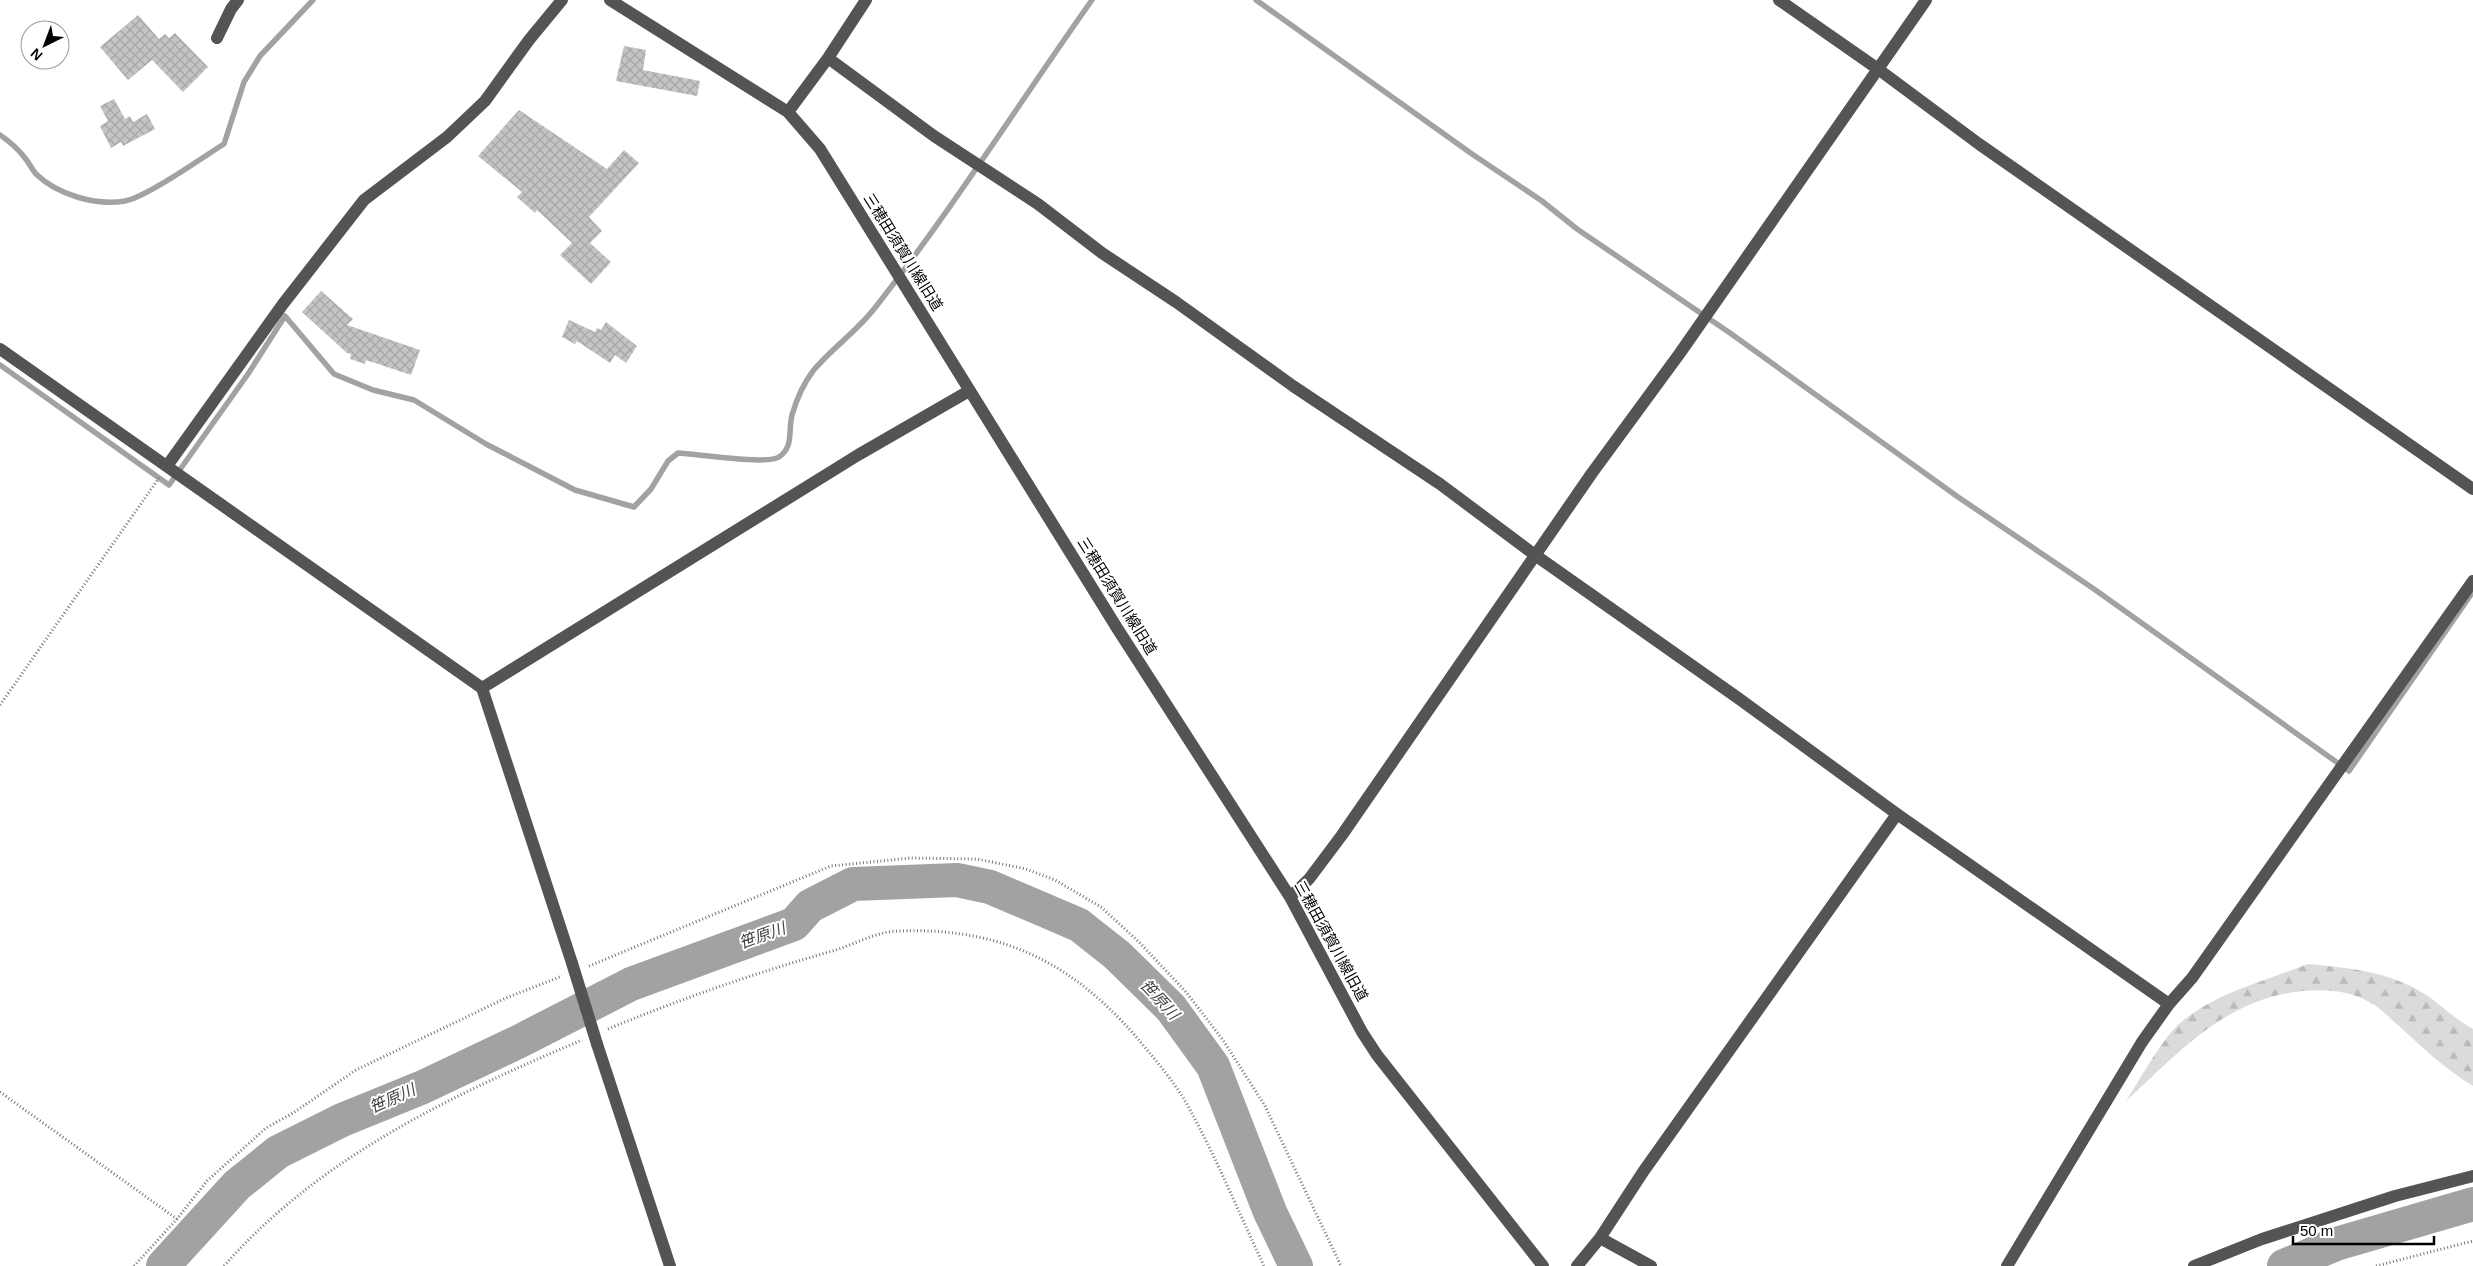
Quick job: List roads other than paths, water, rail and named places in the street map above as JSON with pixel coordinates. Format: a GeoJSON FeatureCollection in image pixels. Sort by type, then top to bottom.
{"type":"FeatureCollection","features":[{"type":"Feature","properties":{"kind":"street"},"geometry":{"type":"LineString","coordinates":[[218,38],[231,9],[238,0]]}},
{"type":"Feature","properties":{"kind":"street"},"geometry":{"type":"LineString","coordinates":[[167,466],[283,304],[364,200],[447,137],[485,101],[529,40],[562,0]]}},
{"type":"Feature","properties":{"kind":"street","name":"三穂田須賀川線旧道"},"geometry":{"type":"LineString","coordinates":[[610,0],[788,112],[820,149],[969,390],[1290,897],[1376,1054],[1543,1266]]}},
{"type":"Feature","properties":{"kind":"street"},"geometry":{"type":"LineString","coordinates":[[788,112],[828,58],[866,0]]}},
{"type":"Feature","properties":{"kind":"street"},"geometry":{"type":"LineString","coordinates":[[1779,0],[1878,69],[1979,144],[2473,489]]}},
{"type":"Feature","properties":{"kind":"street"},"geometry":{"type":"LineString","coordinates":[[1290,897],[1309,879],[1342,835],[1534,555],[1680,353],[1926,0]]}},
{"type":"Feature","properties":{"kind":"street"},"geometry":{"type":"LineString","coordinates":[[828,58],[934,136],[1038,204],[1102,253],[1176,302],[1293,386],[1440,484],[1534,555],[1738,698],[1897,814],[2169,1004]]}},
{"type":"Feature","properties":{"kind":"street"},"geometry":{"type":"LineString","coordinates":[[0,348],[482,688],[593,1040],[670,1266]]}},
{"type":"Feature","properties":{"kind":"street"},"geometry":{"type":"LineString","coordinates":[[482,688],[858,455],[969,390]]}},
{"type":"Feature","properties":{"kind":"street"},"geometry":{"type":"LineString","coordinates":[[2007,1266],[2142,1042],[2169,1004],[2192,978],[2473,581]]}},
{"type":"Feature","properties":{"kind":"street"},"geometry":{"type":"LineString","coordinates":[[1577,1266],[1600,1238],[1643,1172],[1897,814]]}},
{"type":"Feature","properties":{"kind":"street"},"geometry":{"type":"LineString","coordinates":[[2194,1266],[2262,1239],[2395,1196],[2473,1176]]}},
{"type":"Feature","properties":{"kind":"street"},"geometry":{"type":"LineString","coordinates":[[1600,1238],[1651,1266]]}},
{"type":"Feature","properties":{"kind":"waterway"},"geometry":{"type":"LineString","coordinates":[[0,135],[19,151],[36,174],[55,188],[78,197],[102,202],[125,201],[135,198],[160,185],[224,144],[244,82],[260,56],[313,0]]}},
{"type":"Feature","properties":{"kind":"waterway"},"geometry":{"type":"LineString","coordinates":[[0,365],[169,485],[248,374],[285,316],[334,374],[373,390],[414,400],[486,444],[575,490],[634,507],[651,489],[668,461],[678,453],[761,460],[779,457],[784,453],[789,443],[794,410],[801,392],[813,371],[867,317],[903,272],[1092,0]]}},
{"type":"Feature","properties":{"kind":"waterway"},"geometry":{"type":"LineString","coordinates":[[1256,0],[1472,154],[1542,201],[1577,229],[1730,333],[1958,497],[2094,589],[2349,771],[2472,593]]}},
{"type":"Feature","properties":{"kind":"waterway","name":"笹原川"},"geometry":{"type":"LineString","coordinates":[[163,1266],[237,1185],[278,1152],[342,1120],[423,1087],[520,1041],[631,984],[794,924],[810,906],[853,884],[957,880],[990,887],[1079,925],[1117,955],[1171,1008],[1213,1066],[1270,1212],[1296,1266]]}},
{"type":"Feature","properties":{"kind":"waterway","name":"笹原川"},"geometry":{"type":"LineString","coordinates":[[2284,1266],[2336,1244],[2473,1204]]}}]}
